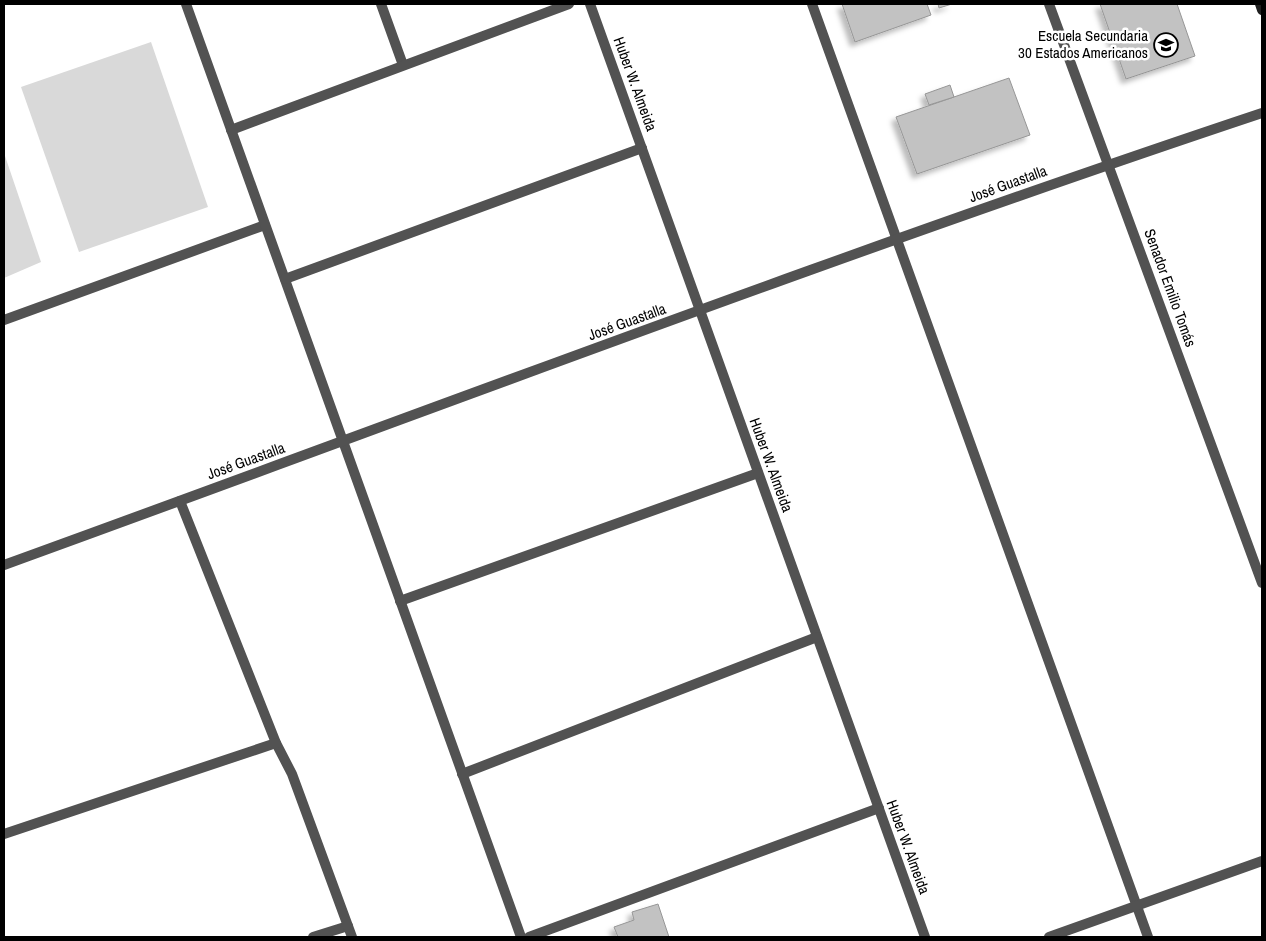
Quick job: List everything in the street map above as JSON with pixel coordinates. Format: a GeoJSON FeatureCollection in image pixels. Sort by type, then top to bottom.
{"type":"FeatureCollection","features":[{"type":"Feature","properties":{"kind":"main road"},"geometry":{"type":"LineString","coordinates":[[1260,4],[1262,10]]}},
{"type":"Feature","properties":{"kind":"street"},"geometry":{"type":"LineString","coordinates":[[186,4],[520,937]]}},
{"type":"Feature","properties":{"kind":"street"},"geometry":{"type":"LineString","coordinates":[[381,4],[402,65]]}},
{"type":"Feature","properties":{"kind":"street"},"geometry":{"type":"LineString","coordinates":[[232,130],[569,4]]}},
{"type":"Feature","properties":{"kind":"street","name":"Huber W. Almeida"},"geometry":{"type":"LineString","coordinates":[[590,4],[925,937]]}},
{"type":"Feature","properties":{"kind":"street"},"geometry":{"type":"LineString","coordinates":[[812,4],[1148,937]]}},
{"type":"Feature","properties":{"kind":"street","name":"Senador Emilio Tomás"},"geometry":{"type":"LineString","coordinates":[[1049,4],[1262,583]]}},
{"type":"Feature","properties":{"kind":"street","name":"José Guastalla"},"geometry":{"type":"LineString","coordinates":[[4,565],[897,240],[1109,164],[1262,113]]}},
{"type":"Feature","properties":{"kind":"street"},"geometry":{"type":"LineString","coordinates":[[285,279],[642,148]]}},
{"type":"Feature","properties":{"kind":"street"},"geometry":{"type":"LineString","coordinates":[[4,320],[265,226]]}},
{"type":"Feature","properties":{"kind":"street"},"geometry":{"type":"LineString","coordinates":[[400,601],[758,473]]}},
{"type":"Feature","properties":{"kind":"street"},"geometry":{"type":"LineString","coordinates":[[180,501],[276,744],[292,774],[352,937]]}},
{"type":"Feature","properties":{"kind":"street"},"geometry":{"type":"LineString","coordinates":[[462,774],[817,637]]}},
{"type":"Feature","properties":{"kind":"street"},"geometry":{"type":"LineString","coordinates":[[4,834],[276,744]]}},
{"type":"Feature","properties":{"kind":"street"},"geometry":{"type":"LineString","coordinates":[[529,937],[879,808]]}},
{"type":"Feature","properties":{"kind":"street"},"geometry":{"type":"LineString","coordinates":[[1049,937],[1262,861]]}},
{"type":"Feature","properties":{"kind":"street"},"geometry":{"type":"LineString","coordinates":[[313,937],[348,926]]}},
{"type":"Feature","properties":{"kind":"shaded area"},"geometry":{"type":"Polygon","coordinates":[[[151,42],[208,207],[79,252],[21,87],[151,42]]]}},
{"type":"Feature","properties":{"kind":"shaded area"},"geometry":{"type":"Polygon","coordinates":[[[4,153],[41,262],[4,278],[4,153]]]}},
{"type":"Feature","properties":{"kind":"building"},"geometry":{"type":"Polygon","coordinates":[[[842,4],[927,4],[931,15],[855,42],[842,4]]]}},
{"type":"Feature","properties":{"kind":"building"},"geometry":{"type":"Polygon","coordinates":[[[938,4],[952,4],[939,8],[938,4]]]}},
{"type":"Feature","properties":{"kind":"building"},"geometry":{"type":"Polygon","coordinates":[[[1100,4],[1177,4],[1195,56],[1126,79],[1100,4]]]}},
{"type":"Feature","properties":{"kind":"building"},"geometry":{"type":"Polygon","coordinates":[[[1009,78],[1030,135],[917,174],[896,117],[1009,78]]]}},
{"type":"Feature","properties":{"kind":"building"},"geometry":{"type":"Polygon","coordinates":[[[950,85],[954,97],[929,105],[925,94],[950,85]]]}},
{"type":"Feature","properties":{"kind":"building"},"geometry":{"type":"Polygon","coordinates":[[[658,904],[669,937],[618,937],[614,927],[634,920],[632,912],[658,904]]]}},
{"type":"Feature","properties":{"kind":"place","name":"Escuela Secundaria 30 Estados Americanos"},"geometry":{"type":"Point","coordinates":[1166,45]}}]}
